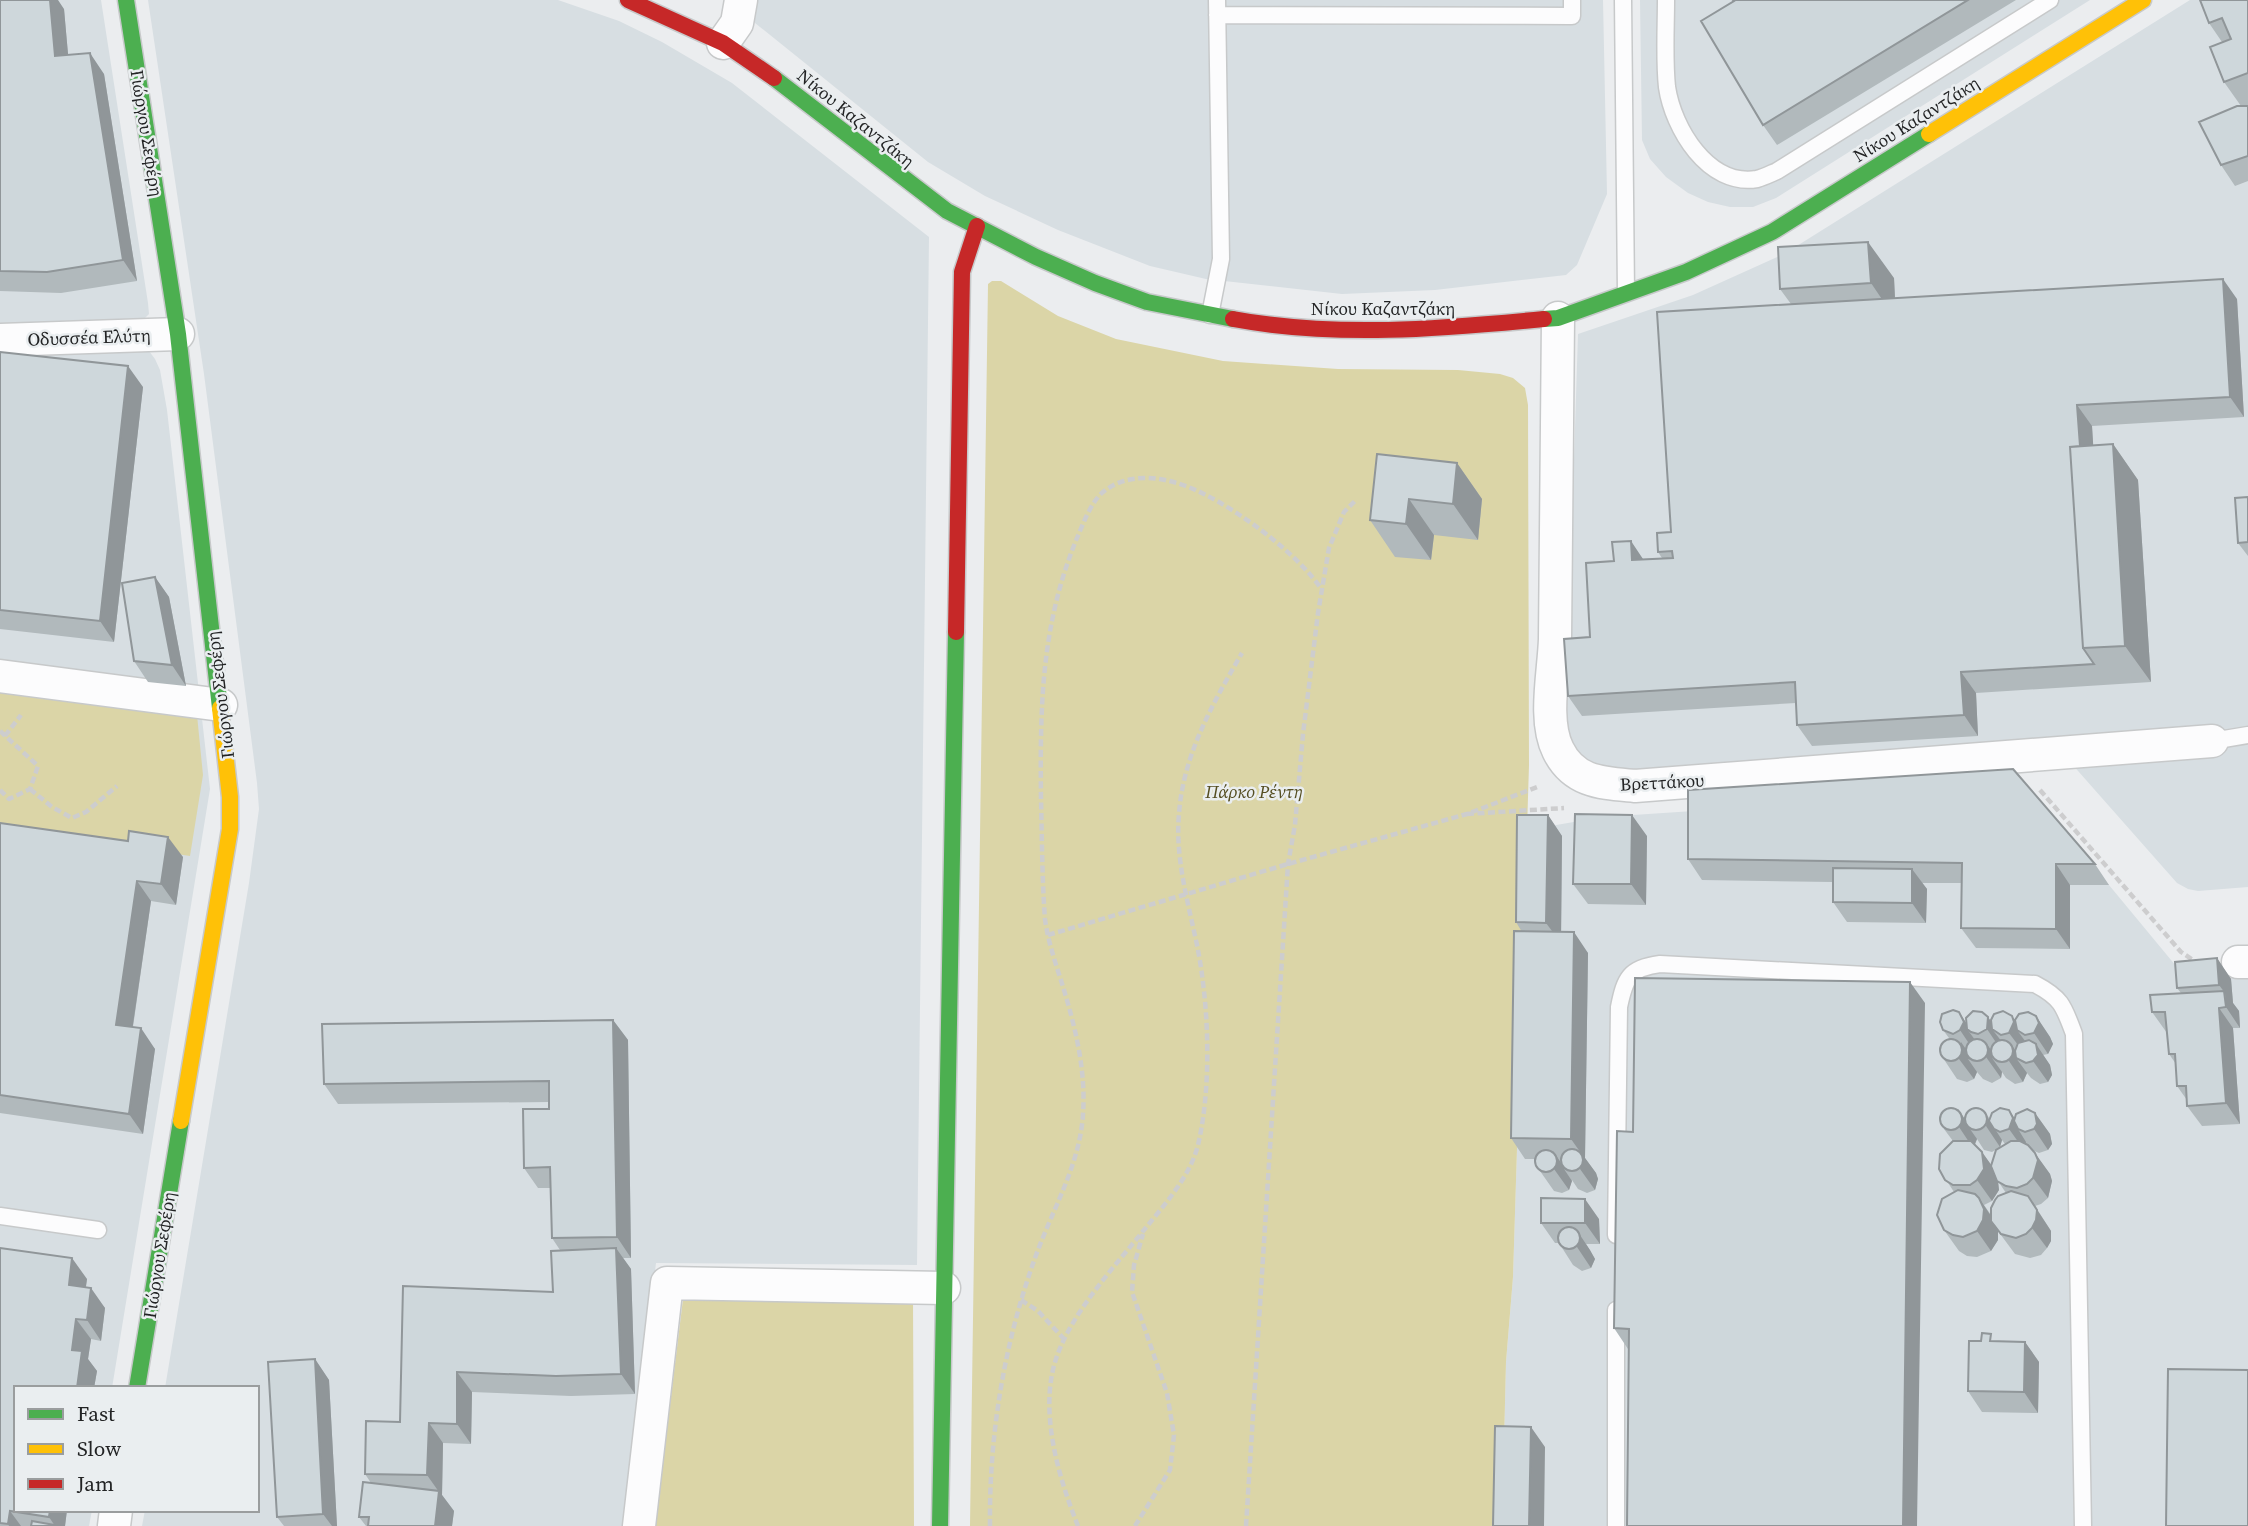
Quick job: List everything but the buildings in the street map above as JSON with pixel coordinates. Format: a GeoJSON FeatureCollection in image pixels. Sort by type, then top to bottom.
{"type":"FeatureCollection","features":[{"type":"Feature","properties":{"kind":"street","name":"Γιώργου Σεφέρη"},"geometry":{"type":"LineString","coordinates":[[126,0],[178,334],[229,766],[230,829],[137,1386]]}},
{"type":"Feature","properties":{"kind":"street","name":"Νίκου Καζαντζάκη"},"geometry":{"type":"LineString","coordinates":[[628,0],[723,43],[799,96],[947,211],[1036,257],[1147,302],[1264,325],[1332,329],[1453,327],[1558,318],[1686,272],[1772,232],[2143,0]]}},
{"type":"Feature","properties":{"kind":"street"},"geometry":{"type":"LineString","coordinates":[[723,43],[737,23],[741,0]]}},
{"type":"Feature","properties":{"kind":"street"},"geometry":{"type":"LineString","coordinates":[[940,1526],[962,272],[977,226]]}},
{"type":"Feature","properties":{"kind":"street"},"geometry":{"type":"LineString","coordinates":[[1558,318],[1555,656],[1551,727],[1557,749],[1567,765]]}},
{"type":"Feature","properties":{"kind":"street","name":"Οδυσσέα Ελύτη"},"geometry":{"type":"LineString","coordinates":[[0,340],[178,334]]}},
{"type":"Feature","properties":{"kind":"street"},"geometry":{"type":"LineString","coordinates":[[0,676],[222,705]]}},
{"type":"Feature","properties":{"kind":"street","name":"Βρεττάκου"},"geometry":{"type":"LineString","coordinates":[[1567,765],[1579,776],[1595,783],[1635,786],[2212,741]]}},
{"type":"Feature","properties":{"kind":"street"},"geometry":{"type":"LineString","coordinates":[[639,1526],[667,1283],[944,1288]]}},
{"type":"Feature","properties":{"kind":"lane"},"geometry":{"type":"LineString","coordinates":[[1210,315],[1221,259],[1217,7],[1572,16],[1572,0]]}},
{"type":"Feature","properties":{"kind":"lane"},"geometry":{"type":"LineString","coordinates":[[1623,0],[1626,295]]}},
{"type":"Feature","properties":{"kind":"lane"},"geometry":{"type":"LineString","coordinates":[[1666,0],[1667,87],[1677,121],[1685,137],[1712,167],[1742,179],[1756,179],[1777,171],[2050,0]]}},
{"type":"Feature","properties":{"kind":"lane"},"geometry":{"type":"LineString","coordinates":[[2212,741],[2248,735]]}},
{"type":"Feature","properties":{"kind":"lane"},"geometry":{"type":"LineString","coordinates":[[1616,1250],[1619,1007],[1624,986],[1631,975],[1642,966],[1660,964],[2035,984],[2049,991],[2060,1001],[2074,1034],[2083,1526]]}},
{"type":"Feature","properties":{"kind":"lane"},"geometry":{"type":"LineString","coordinates":[[0,1216],[97,1230]]}},
{"type":"Feature","properties":{"kind":"lane"},"geometry":{"type":"LineString","coordinates":[[1616,1292],[1616,1526]]}},
{"type":"Feature","properties":{"kind":"path"},"geometry":{"type":"LineString","coordinates":[[990,1526],[990,1489],[1000,1386],[1021,1300],[1039,1246],[1073,1165],[1079,1145],[1083,1112],[1079,1047],[1046,923],[1042,837],[1041,700],[1048,632],[1065,568],[1080,529],[1102,493],[1118,484],[1149,478],[1168,480],[1221,502],[1249,521],[1305,570],[1322,590]]}},
{"type":"Feature","properties":{"kind":"path"},"geometry":{"type":"LineString","coordinates":[[1246,1526],[1288,864],[1329,548],[1344,512],[1357,499]]}},
{"type":"Feature","properties":{"kind":"path"},"geometry":{"type":"LineString","coordinates":[[1078,1526],[1056,1458],[1050,1422],[1056,1357],[1086,1305],[1182,1179],[1197,1149],[1202,1123],[1206,1053],[1204,985],[1186,894],[1178,835],[1182,786],[1191,753],[1204,723],[1242,653]]}},
{"type":"Feature","properties":{"kind":"path"},"geometry":{"type":"LineString","coordinates":[[0,731],[38,766],[30,789],[9,799],[0,790]]}},
{"type":"Feature","properties":{"kind":"path"},"geometry":{"type":"LineString","coordinates":[[1048,935],[1467,814],[1536,788],[1567,765]]}},
{"type":"Feature","properties":{"kind":"path"},"geometry":{"type":"LineString","coordinates":[[2032,782],[2181,952],[2194,962],[2243,962]]}},
{"type":"Feature","properties":{"kind":"path"},"geometry":{"type":"LineString","coordinates":[[30,789],[52,807],[72,818],[86,812],[117,786]]}},
{"type":"Feature","properties":{"kind":"path"},"geometry":{"type":"LineString","coordinates":[[1467,814],[1564,808]]}},
{"type":"Feature","properties":{"kind":"path"},"geometry":{"type":"LineString","coordinates":[[1135,1526],[1170,1470],[1174,1435],[1167,1393],[1132,1292],[1134,1265],[1144,1229]]}},
{"type":"Feature","properties":{"kind":"path"},"geometry":{"type":"LineString","coordinates":[[1021,1300],[1038,1311],[1065,1340]]}},
{"type":"Feature","properties":{"kind":"shaded area"},"geometry":{"type":"Polygon","coordinates":[[[0,0],[101,0],[148,303],[149,314],[145,318],[0,325],[0,0]]]}},
{"type":"Feature","properties":{"kind":"shaded area"},"geometry":{"type":"Polygon","coordinates":[[[148,0],[558,0],[619,21],[662,42],[732,83],[929,237],[917,1265],[656,1263],[624,1526],[142,1526],[145,1512],[259,1512],[259,1386],[165,1386],[259,809],[204,374],[148,0]]]}},
{"type":"Feature","properties":{"kind":"shaded area"},"geometry":{"type":"Polygon","coordinates":[[[755,0],[1603,0],[1607,194],[1577,265],[1566,275],[1435,290],[1342,294],[1206,279],[1150,266],[1058,230],[985,196],[928,162],[755,23],[755,0]]]}},
{"type":"Feature","properties":{"kind":"shaded area"},"geometry":{"type":"Polygon","coordinates":[[[1640,0],[2090,0],[1776,198],[1753,207],[1730,207],[1708,202],[1688,193],[1666,177],[1650,159],[1642,140],[1640,0]]]}},
{"type":"Feature","properties":{"kind":"shaded area"},"geometry":{"type":"Polygon","coordinates":[[[2190,0],[2248,0],[2248,887],[2198,891],[2177,883],[2071,763],[1609,775],[1592,768],[1576,751],[1568,733],[1566,711],[1578,334],[1693,295],[1784,254],[2190,0]]]}},
{"type":"Feature","properties":{"kind":"shaded area"},"geometry":{"type":"Polygon","coordinates":[[[132,349],[149,351],[155,359],[160,370],[167,410],[210,789],[112,1386],[14,1386],[14,1512],[92,1512],[89,1526],[0,1526],[0,354],[132,349]]]}},
{"type":"Feature","properties":{"kind":"shaded area"},"geometry":{"type":"Polygon","coordinates":[[[2021,789],[2032,792],[2176,966],[2193,977],[2248,974],[2248,1526],[1502,1526],[1527,830],[1603,817],[2021,789]]]}},
{"type":"Feature","properties":{"kind":"green space","name":"Πάρκο Ρέντη"},"geometry":{"type":"Polygon","coordinates":[[[1001,281],[1058,316],[1116,339],[1223,361],[1338,369],[1458,370],[1500,374],[1513,378],[1525,388],[1528,405],[1529,765],[1513,1277],[1506,1362],[1502,1526],[970,1526],[988,284],[1001,281]]]}},
{"type":"Feature","properties":{"kind":"green space"},"geometry":{"type":"Polygon","coordinates":[[[0,686],[197,715],[203,775],[190,856],[0,827],[0,686]]]}},
{"type":"Feature","properties":{"kind":"green space"},"geometry":{"type":"Polygon","coordinates":[[[683,1299],[913,1300],[914,1526],[655,1526],[683,1299]]]}},
{"type":"Feature","properties":{"kind":"traffic: fast"},"geometry":{"type":"LineString","coordinates":[[126,0],[178,334],[220,708]]}},
{"type":"Feature","properties":{"kind":"traffic: fast"},"geometry":{"type":"LineString","coordinates":[[774,78],[947,211],[1036,257],[1095,283],[1147,302],[1233,319]]}},
{"type":"Feature","properties":{"kind":"traffic: fast"},"geometry":{"type":"LineString","coordinates":[[1544,319],[1558,318],[1686,272],[1772,232],[1929,134]]}},
{"type":"Feature","properties":{"kind":"traffic: fast"},"geometry":{"type":"LineString","coordinates":[[940,1526],[956,632]]}},
{"type":"Feature","properties":{"kind":"traffic: fast"},"geometry":{"type":"LineString","coordinates":[[137,1386],[181,1121]]}},
{"type":"Feature","properties":{"kind":"traffic: slow"},"geometry":{"type":"LineString","coordinates":[[1929,134],[2143,0]]}},
{"type":"Feature","properties":{"kind":"traffic: slow"},"geometry":{"type":"LineString","coordinates":[[181,1121],[230,829],[230,797],[220,708]]}},
{"type":"Feature","properties":{"kind":"traffic: jam"},"geometry":{"type":"LineString","coordinates":[[628,0],[723,43],[774,78]]}},
{"type":"Feature","properties":{"kind":"traffic: jam"},"geometry":{"type":"LineString","coordinates":[[956,632],[962,272],[977,226]]}},
{"type":"Feature","properties":{"kind":"traffic: jam"},"geometry":{"type":"LineString","coordinates":[[1233,319],[1271,325],[1349,330],[1466,326],[1544,319]]}}]}
